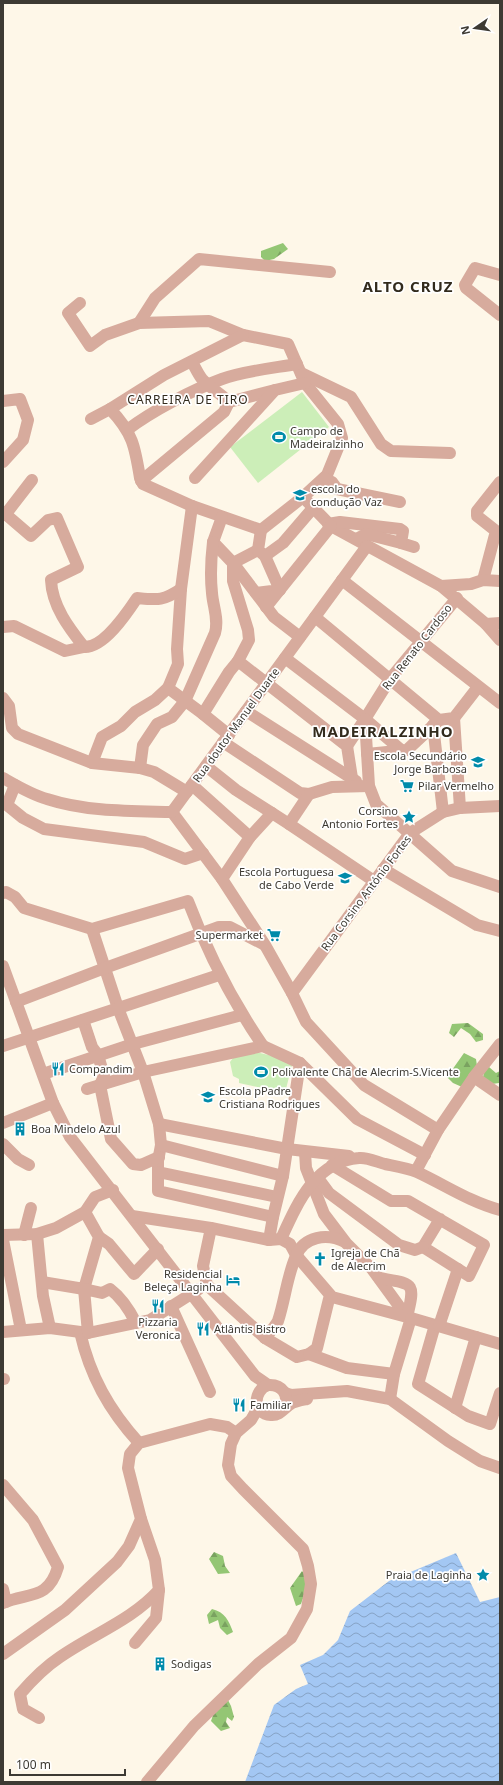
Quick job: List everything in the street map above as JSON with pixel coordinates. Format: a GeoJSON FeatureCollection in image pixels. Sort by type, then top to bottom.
{"type":"FeatureCollection","features":[{"type":"Feature","properties":{"kind":"street"},"geometry":{"type":"LineString","coordinates":[[139,323],[155,298],[199,259],[330,272]]}},
{"type":"Feature","properties":{"kind":"street"},"geometry":{"type":"LineString","coordinates":[[500,275],[475,268],[465,285],[466,288],[481,301],[500,315]]}},
{"type":"Feature","properties":{"kind":"street"},"geometry":{"type":"LineString","coordinates":[[80,303],[68,313],[90,346],[105,335],[139,323],[209,320],[243,335],[288,344],[301,373],[338,424],[342,431],[342,438],[327,475],[303,497],[261,530]]}},
{"type":"Feature","properties":{"kind":"street"},"geometry":{"type":"LineString","coordinates":[[92,419],[164,375],[243,335]]}},
{"type":"Feature","properties":{"kind":"street"},"geometry":{"type":"LineString","coordinates":[[192,362],[200,377],[229,402]]}},
{"type":"Feature","properties":{"kind":"street"},"geometry":{"type":"LineString","coordinates":[[195,478],[275,390],[301,373]]}},
{"type":"Feature","properties":{"kind":"street"},"geometry":{"type":"LineString","coordinates":[[127,430],[140,421],[208,385],[223,379],[301,373],[351,397],[382,444],[391,450],[450,453]]}},
{"type":"Feature","properties":{"kind":"street"},"geometry":{"type":"LineString","coordinates":[[141,481],[224,412],[229,402],[275,390]]}},
{"type":"Feature","properties":{"kind":"street"},"geometry":{"type":"LineString","coordinates":[[3,401],[20,399],[28,420],[23,440],[3,462]]}},
{"type":"Feature","properties":{"kind":"street"},"geometry":{"type":"LineString","coordinates":[[110,409],[124,424],[132,439],[141,481],[143,484],[192,506],[261,530]]}},
{"type":"Feature","properties":{"kind":"street"},"geometry":{"type":"LineString","coordinates":[[324,478],[332,482],[337,489],[400,502]]}},
{"type":"Feature","properties":{"kind":"street"},"geometry":{"type":"LineString","coordinates":[[32,480],[4,514],[31,536],[48,520],[57,518],[78,567],[51,580],[51,587],[64,621],[84,647]]}},
{"type":"Feature","properties":{"kind":"street"},"geometry":{"type":"LineString","coordinates":[[483,580],[496,531],[477,516],[477,511],[500,482]]}},
{"type":"Feature","properties":{"kind":"street"},"geometry":{"type":"LineString","coordinates":[[303,497],[329,525],[442,586],[486,624],[500,640]]}},
{"type":"Feature","properties":{"kind":"street"},"geometry":{"type":"LineString","coordinates":[[92,763],[102,737],[121,726],[135,712],[155,700],[168,688],[178,664],[177,649],[181,589],[192,506]]}},
{"type":"Feature","properties":{"kind":"street"},"geometry":{"type":"LineString","coordinates":[[232,563],[261,553],[283,543],[313,508]]}},
{"type":"Feature","properties":{"kind":"street"},"geometry":{"type":"LineString","coordinates":[[140,768],[143,745],[157,724],[172,717],[185,701],[217,624],[212,594],[210,566],[213,542],[222,517]]}},
{"type":"Feature","properties":{"kind":"street"},"geometry":{"type":"LineString","coordinates":[[266,608],[329,525],[340,522],[400,529],[403,531],[401,543]]}},
{"type":"Feature","properties":{"kind":"street"},"geometry":{"type":"LineString","coordinates":[[261,530],[261,553],[280,590]]}},
{"type":"Feature","properties":{"kind":"street"},"geometry":{"type":"LineString","coordinates":[[356,539],[366,534],[414,546]]}},
{"type":"Feature","properties":{"kind":"street"},"geometry":{"type":"LineString","coordinates":[[213,542],[232,563],[274,618],[300,637]]}},
{"type":"Feature","properties":{"kind":"street","name":"Rua doutor Manuel Duarte"},"geometry":{"type":"LineString","coordinates":[[172,812],[367,546]]}},
{"type":"Feature","properties":{"kind":"street"},"geometry":{"type":"LineString","coordinates":[[203,714],[229,672],[238,661],[249,640],[248,630],[233,581],[232,563]]}},
{"type":"Feature","properties":{"kind":"street"},"geometry":{"type":"LineString","coordinates":[[342,580],[500,703]]}},
{"type":"Feature","properties":{"kind":"street"},"geometry":{"type":"LineString","coordinates":[[442,586],[471,584],[483,580],[500,581]]}},
{"type":"Feature","properties":{"kind":"street"},"geometry":{"type":"LineString","coordinates":[[3,627],[14,626],[65,651],[84,647],[90,648],[108,636],[137,598],[159,600],[166,598],[181,589]]}},
{"type":"Feature","properties":{"kind":"street"},"geometry":{"type":"LineString","coordinates":[[256,594],[280,590]]}},
{"type":"Feature","properties":{"kind":"street","name":"Rua Renato Cardoso"},"geometry":{"type":"LineString","coordinates":[[347,746],[390,679],[457,598]]}},
{"type":"Feature","properties":{"kind":"street"},"geometry":{"type":"LineString","coordinates":[[315,617],[390,679],[436,722],[443,812]]}},
{"type":"Feature","properties":{"kind":"street"},"geometry":{"type":"LineString","coordinates":[[486,624],[500,623]]}},
{"type":"Feature","properties":{"kind":"street"},"geometry":{"type":"LineString","coordinates":[[285,658],[365,719],[400,749]]}},
{"type":"Feature","properties":{"kind":"street"},"geometry":{"type":"LineString","coordinates":[[238,661],[347,746],[352,778]]}},
{"type":"Feature","properties":{"kind":"street"},"geometry":{"type":"LineString","coordinates":[[367,754],[400,749],[407,750],[436,722],[454,718],[478,687]]}},
{"type":"Feature","properties":{"kind":"street"},"geometry":{"type":"LineString","coordinates":[[168,688],[203,714],[226,739],[300,793],[309,794],[332,788],[367,786]]}},
{"type":"Feature","properties":{"kind":"street"},"geometry":{"type":"LineString","coordinates":[[3,698],[9,706],[12,728],[18,734],[92,763],[140,768],[154,772],[189,788],[250,837]]}},
{"type":"Feature","properties":{"kind":"street"},"geometry":{"type":"LineString","coordinates":[[246,711],[367,786]]}},
{"type":"Feature","properties":{"kind":"street"},"geometry":{"type":"LineString","coordinates":[[454,718],[460,808]]}},
{"type":"Feature","properties":{"kind":"street"},"geometry":{"type":"LineString","coordinates":[[365,719],[367,786],[376,804],[452,871],[500,887]]}},
{"type":"Feature","properties":{"kind":"street"},"geometry":{"type":"LineString","coordinates":[[206,766],[236,790],[374,881]]}},
{"type":"Feature","properties":{"kind":"street"},"geometry":{"type":"LineString","coordinates":[[3,778],[45,799],[64,804],[134,811],[172,812],[222,879],[265,945],[292,993],[306,1022],[364,1085],[438,1130]]}},
{"type":"Feature","properties":{"kind":"street"},"geometry":{"type":"LineString","coordinates":[[15,785],[7,805],[23,818],[44,829],[144,842],[185,859],[203,853]]}},
{"type":"Feature","properties":{"kind":"street"},"geometry":{"type":"LineString","coordinates":[[288,824],[309,794]]}},
{"type":"Feature","properties":{"kind":"street","name":"Rua Corsino António Fortes"},"geometry":{"type":"LineString","coordinates":[[292,993],[410,833],[443,812],[460,808],[500,806]]}},
{"type":"Feature","properties":{"kind":"street"},"geometry":{"type":"LineString","coordinates":[[222,879],[250,837],[272,813]]}},
{"type":"Feature","properties":{"kind":"street"},"geometry":{"type":"LineString","coordinates":[[383,869],[477,925],[500,931]]}},
{"type":"Feature","properties":{"kind":"street"},"geometry":{"type":"LineString","coordinates":[[4,892],[15,897],[24,908],[92,929],[188,901],[219,975],[242,1015],[263,1046],[300,1063],[357,1119],[425,1155]]}},
{"type":"Feature","properties":{"kind":"street"},"geometry":{"type":"LineString","coordinates":[[16,1002],[105,968],[224,926],[265,945]]}},
{"type":"Feature","properties":{"kind":"street"},"geometry":{"type":"LineString","coordinates":[[92,929],[118,1008],[143,1072],[159,1124],[160,1151],[158,1191],[273,1217]]}},
{"type":"Feature","properties":{"kind":"street"},"geometry":{"type":"LineString","coordinates":[[3,966],[53,1102],[70,1137],[113,1190],[263,1388]]}},
{"type":"Feature","properties":{"kind":"street"},"geometry":{"type":"LineString","coordinates":[[3,1046],[219,975]]}},
{"type":"Feature","properties":{"kind":"street"},"geometry":{"type":"LineString","coordinates":[[43,1074],[133,1044],[242,1015]]}},
{"type":"Feature","properties":{"kind":"street"},"geometry":{"type":"LineString","coordinates":[[83,1020],[92,1047],[98,1056],[104,1076],[100,1085],[111,1139],[133,1164],[141,1165],[160,1151],[283,1176]]}},
{"type":"Feature","properties":{"kind":"street"},"geometry":{"type":"LineString","coordinates":[[416,1171],[438,1130],[474,1077],[500,1044]]}},
{"type":"Feature","properties":{"kind":"street"},"geometry":{"type":"LineString","coordinates":[[87,1089],[143,1072],[263,1046]]}},
{"type":"Feature","properties":{"kind":"street"},"geometry":{"type":"LineString","coordinates":[[275,1239],[273,1217],[283,1176],[300,1063]]}},
{"type":"Feature","properties":{"kind":"street"},"geometry":{"type":"LineString","coordinates":[[474,1077],[500,1095]]}},
{"type":"Feature","properties":{"kind":"street"},"geometry":{"type":"LineString","coordinates":[[3,1123],[53,1102]]}},
{"type":"Feature","properties":{"kind":"street"},"geometry":{"type":"LineString","coordinates":[[159,1124],[287,1150],[360,1157],[416,1171],[481,1205],[500,1210]]}},
{"type":"Feature","properties":{"kind":"street"},"geometry":{"type":"LineString","coordinates":[[4,1150],[29,1165]]}},
{"type":"Feature","properties":{"kind":"street"},"geometry":{"type":"LineString","coordinates":[[305,1152],[306,1168],[314,1180],[329,1193],[399,1245],[415,1250],[423,1247],[440,1219]]}},
{"type":"Feature","properties":{"kind":"street"},"geometry":{"type":"LineString","coordinates":[[275,1239],[299,1200],[314,1180],[332,1165],[340,1161],[360,1157]]}},
{"type":"Feature","properties":{"kind":"street"},"geometry":{"type":"LineString","coordinates":[[332,1165],[391,1201],[408,1201],[484,1245],[469,1276],[423,1247]]}},
{"type":"Feature","properties":{"kind":"street"},"geometry":{"type":"LineString","coordinates":[[158,1172],[277,1197]]}},
{"type":"Feature","properties":{"kind":"street"},"geometry":{"type":"LineString","coordinates":[[314,1180],[324,1214],[346,1243],[372,1269],[409,1317]]}},
{"type":"Feature","properties":{"kind":"street"},"geometry":{"type":"LineString","coordinates":[[3,1234],[37,1234],[56,1228],[85,1212],[95,1197],[113,1190]]}},
{"type":"Feature","properties":{"kind":"street"},"geometry":{"type":"LineString","coordinates":[[24,1234],[31,1208]]}},
{"type":"Feature","properties":{"kind":"street"},"geometry":{"type":"LineString","coordinates":[[85,1212],[99,1237],[109,1244],[134,1274],[158,1249]]}},
{"type":"Feature","properties":{"kind":"street"},"geometry":{"type":"LineString","coordinates":[[132,1216],[275,1239],[290,1244],[296,1255],[332,1297],[409,1317],[500,1344]]}},
{"type":"Feature","properties":{"kind":"street"},"geometry":{"type":"LineString","coordinates":[[211,1228],[203,1266],[208,1285],[265,1338],[297,1357],[309,1354],[317,1348],[329,1299],[332,1297]]}},
{"type":"Feature","properties":{"kind":"street"},"geometry":{"type":"LineString","coordinates":[[37,1234],[42,1296],[50,1328]]}},
{"type":"Feature","properties":{"kind":"street"},"geometry":{"type":"LineString","coordinates":[[265,1338],[277,1323],[296,1255],[308,1241],[323,1236],[335,1237],[346,1243]]}},
{"type":"Feature","properties":{"kind":"street"},"geometry":{"type":"LineString","coordinates":[[99,1237],[84,1289],[84,1333],[86,1357],[96,1383],[125,1427],[139,1443]]}},
{"type":"Feature","properties":{"kind":"street"},"geometry":{"type":"LineString","coordinates":[[3,1240],[22,1330]]}},
{"type":"Feature","properties":{"kind":"street"},"geometry":{"type":"LineString","coordinates":[[458,1269],[437,1325],[418,1384],[468,1416],[490,1424],[500,1393]]}},
{"type":"Feature","properties":{"kind":"street"},"geometry":{"type":"LineString","coordinates":[[42,1282],[102,1293],[110,1289],[118,1295],[129,1309],[136,1323]]}},
{"type":"Feature","properties":{"kind":"street"},"geometry":{"type":"LineString","coordinates":[[376,1308],[381,1282]]}},
{"type":"Feature","properties":{"kind":"street"},"geometry":{"type":"LineString","coordinates":[[381,1282],[407,1283],[411,1287],[413,1293],[409,1317],[394,1374],[390,1399]]}},
{"type":"Feature","properties":{"kind":"street"},"geometry":{"type":"LineString","coordinates":[[3,1332],[50,1328],[84,1333],[150,1320],[192,1293],[208,1285]]}},
{"type":"Feature","properties":{"kind":"street"},"geometry":{"type":"LineString","coordinates":[[171,1306],[210,1392]]}},
{"type":"Feature","properties":{"kind":"street"},"geometry":{"type":"LineString","coordinates":[[455,1408],[476,1337]]}},
{"type":"Feature","properties":{"kind":"street"},"geometry":{"type":"LineString","coordinates":[[309,1354],[347,1368],[394,1374]]}},
{"type":"Feature","properties":{"kind":"street"},"geometry":{"type":"LineString","coordinates":[[263,1388],[278,1386],[285,1393],[286,1403],[284,1408]]}},
{"type":"Feature","properties":{"kind":"street"},"geometry":{"type":"LineString","coordinates":[[262,1411],[256,1400],[263,1388]]}},
{"type":"Feature","properties":{"kind":"street"},"geometry":{"type":"LineString","coordinates":[[285,1393],[321,1393],[346,1390],[390,1399],[448,1441],[480,1461],[500,1468]]}},
{"type":"Feature","properties":{"kind":"street"},"geometry":{"type":"LineString","coordinates":[[262,1411],[277,1414],[293,1402],[315,1397],[321,1393]]}},
{"type":"Feature","properties":{"kind":"street"},"geometry":{"type":"LineString","coordinates":[[147,1782],[194,1726],[258,1664],[290,1638],[307,1609],[310,1584],[308,1566],[303,1549],[231,1476],[228,1465],[231,1444],[236,1432],[251,1426],[262,1411]]}},
{"type":"Feature","properties":{"kind":"street"},"geometry":{"type":"LineString","coordinates":[[135,1643],[156,1618],[159,1590],[155,1560],[141,1519],[128,1468],[130,1454],[139,1443],[210,1424],[228,1427],[236,1432]]}},
{"type":"Feature","properties":{"kind":"street"},"geometry":{"type":"LineString","coordinates":[[3,1485],[32,1520],[58,1567],[54,1580],[34,1596],[5,1602],[3,1589]]}},
{"type":"Feature","properties":{"kind":"street"},"geometry":{"type":"LineString","coordinates":[[3,1654],[65,1610],[117,1562],[129,1546],[141,1519]]}},
{"type":"Feature","properties":{"kind":"street"},"geometry":{"type":"LineString","coordinates":[[39,1718],[23,1709],[20,1694],[32,1680],[60,1657],[146,1604],[159,1590]]}},
{"type":"Feature","properties":{"kind":"green space"},"geometry":{"type":"Polygon","coordinates":[[[283,243],[288,249],[274,259],[265,261],[261,257],[261,251],[283,243]]]}},
{"type":"Feature","properties":{"kind":"green space","name":"Campo de Madeiralzinho"},"geometry":{"type":"Polygon","coordinates":[[[302,392],[329,427],[258,483],[230,447],[302,392]]]}},
{"type":"Feature","properties":{"kind":"green space"},"geometry":{"type":"Polygon","coordinates":[[[468,1023],[483,1034],[483,1040],[476,1042],[470,1034],[461,1028],[454,1037],[449,1033],[452,1024],[468,1023]]]}},
{"type":"Feature","properties":{"kind":"green space","name":"Polivalente Chã de Alecrim-S.Vicente"},"geometry":{"type":"Polygon","coordinates":[[[256,1052],[293,1061],[285,1093],[239,1083],[239,1079],[233,1076],[230,1062],[233,1058],[256,1052]]]}},
{"type":"Feature","properties":{"kind":"green space"},"geometry":{"type":"Polygon","coordinates":[[[464,1053],[476,1059],[477,1066],[462,1087],[453,1083],[446,1076],[464,1053]]]}},
{"type":"Feature","properties":{"kind":"green space"},"geometry":{"type":"Polygon","coordinates":[[[489,1067],[496,1073],[500,1071],[499,1083],[492,1084],[483,1077],[485,1069],[489,1067]]]}},
{"type":"Feature","properties":{"kind":"green space"},"geometry":{"type":"Polygon","coordinates":[[[214,1552],[223,1556],[225,1566],[230,1573],[218,1574],[209,1559],[214,1552]]]}},
{"type":"Feature","properties":{"kind":"green space"},"geometry":{"type":"Polygon","coordinates":[[[302,1571],[307,1579],[307,1587],[301,1604],[296,1606],[290,1588],[302,1571]]]}},
{"type":"Feature","properties":{"kind":"green space"},"geometry":{"type":"Polygon","coordinates":[[[212,1609],[220,1612],[226,1618],[233,1632],[227,1635],[220,1628],[218,1620],[209,1624],[207,1615],[212,1609]]]}},
{"type":"Feature","properties":{"kind":"green space"},"geometry":{"type":"Polygon","coordinates":[[[228,1700],[234,1717],[232,1721],[227,1717],[226,1722],[230,1728],[221,1731],[211,1721],[215,1709],[228,1700]]]}},
{"type":"Feature","properties":{"kind":"water"},"geometry":{"type":"Polygon","coordinates":[[[456,1553],[480,1602],[500,1597],[500,1782],[245,1782],[274,1705],[296,1689],[308,1684],[300,1665],[323,1655],[338,1640],[350,1611],[389,1581],[456,1553]]]}},
{"type":"Feature","properties":{"kind":"place","name":"Campo de Madeiralzinho"},"geometry":{"type":"Point","coordinates":[279,437]}},
{"type":"Feature","properties":{"kind":"place","name":"escola do condução Vaz"},"geometry":{"type":"Point","coordinates":[300,495]}},
{"type":"Feature","properties":{"kind":"place","name":"Escola Secundário Jorge Barbosa"},"geometry":{"type":"Point","coordinates":[478,762]}},
{"type":"Feature","properties":{"kind":"place","name":"Pilar Vermelho"},"geometry":{"type":"Point","coordinates":[407,786]}},
{"type":"Feature","properties":{"kind":"place","name":"Corsino Antonio Fortes"},"geometry":{"type":"Point","coordinates":[409,817]}},
{"type":"Feature","properties":{"kind":"place","name":"Escola Portuguesa de Cabo Verde"},"geometry":{"type":"Point","coordinates":[345,878]}},
{"type":"Feature","properties":{"kind":"place","name":"Supermarket"},"geometry":{"type":"Point","coordinates":[274,935]}},
{"type":"Feature","properties":{"kind":"place","name":"Compandim"},"geometry":{"type":"Point","coordinates":[58,1069]}},
{"type":"Feature","properties":{"kind":"place","name":"Polivalente Chã de Alecrim-S.Vicente"},"geometry":{"type":"Point","coordinates":[261,1072]}},
{"type":"Feature","properties":{"kind":"place","name":"Escola pPadre Cristiana Rodrigues"},"geometry":{"type":"Point","coordinates":[208,1097]}},
{"type":"Feature","properties":{"kind":"place","name":"Boa Mindelo Azul"},"geometry":{"type":"Point","coordinates":[20,1129]}},
{"type":"Feature","properties":{"kind":"place","name":"Igreja de Chã de Alecrim"},"geometry":{"type":"Point","coordinates":[320,1259]}},
{"type":"Feature","properties":{"kind":"place","name":"Residencial Beleça Laginha"},"geometry":{"type":"Point","coordinates":[233,1280]}},
{"type":"Feature","properties":{"kind":"place","name":"Pizzaria Veronica"},"geometry":{"type":"Point","coordinates":[158,1306]}},
{"type":"Feature","properties":{"kind":"place","name":"Atlântis Bistro"},"geometry":{"type":"Point","coordinates":[203,1329]}},
{"type":"Feature","properties":{"kind":"place","name":"Familiar"},"geometry":{"type":"Point","coordinates":[239,1405]}},
{"type":"Feature","properties":{"kind":"place","name":"Praia de Laginha"},"geometry":{"type":"Point","coordinates":[483,1575]}},
{"type":"Feature","properties":{"kind":"place","name":"Sodigas"},"geometry":{"type":"Point","coordinates":[160,1664]}},
{"type":"Feature","properties":{"kind":"district","name":"ALTO CRUZ"},"geometry":{"type":"Point","coordinates":[408,287]}},
{"type":"Feature","properties":{"kind":"district","name":"CARREIRA DE TIRO"},"geometry":{"type":"Point","coordinates":[188,400]}},
{"type":"Feature","properties":{"kind":"district","name":"MADEIRALZINHO"},"geometry":{"type":"Point","coordinates":[383,732]}}]}
